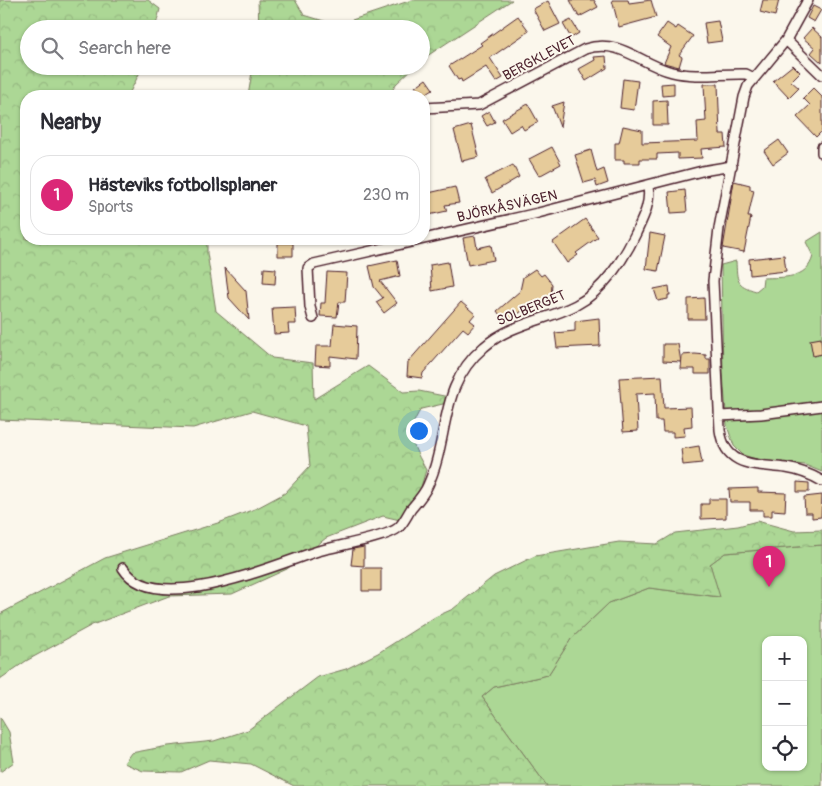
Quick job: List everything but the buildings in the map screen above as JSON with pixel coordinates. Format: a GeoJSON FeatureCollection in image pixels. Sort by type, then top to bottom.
{"type":"FeatureCollection","features":[{"type":"Feature","properties":{"kind":"street"},"geometry":{"type":"LineString","coordinates":[[808,0],[786,40],[748,86],[741,106],[732,166],[719,228],[713,281],[721,440],[733,457],[754,465],[786,468],[808,473],[822,481]]}},
{"type":"Feature","properties":{"kind":"street"},"geometry":{"type":"LineString","coordinates":[[786,40],[822,75]]}},
{"type":"Feature","properties":{"kind":"street","name":"BERGKLEVET"},"geometry":{"type":"LineString","coordinates":[[430,108],[479,105],[585,49],[603,44],[671,72],[746,74],[754,78]]}},
{"type":"Feature","properties":{"kind":"street"},"geometry":{"type":"LineString","coordinates":[[822,147],[822,153]]}},
{"type":"Feature","properties":{"kind":"street","name":"BJÖRKÅSVÄGEN"},"geometry":{"type":"LineString","coordinates":[[430,237],[648,187],[702,171],[732,166]]}},
{"type":"Feature","properties":{"kind":"street","name":"SOLBERGET"},"geometry":{"type":"LineString","coordinates":[[122,568],[129,578],[150,586],[184,590],[218,583],[398,528],[428,486],[451,397],[460,376],[474,356],[506,331],[577,304],[603,283],[633,240],[650,196],[648,187]]}},
{"type":"Feature","properties":{"kind":"street","name":"BJÖRKÅSVÄGEN"},"geometry":{"type":"LineString","coordinates":[[313,318],[310,307],[308,268],[314,264],[396,245]]}},
{"type":"Feature","properties":{"kind":"street"},"geometry":{"type":"LineString","coordinates":[[719,416],[761,414],[822,406]]}},
{"type":"Feature","properties":{"kind":"green space"},"geometry":{"type":"Polygon","coordinates":[[[0,0],[148,0],[160,9],[157,20],[20,20],[20,75],[138,75],[131,90],[20,90],[20,245],[207,245],[216,311],[272,358],[313,363],[314,399],[368,366],[403,392],[419,391],[449,397],[443,404],[421,409],[416,418],[413,426],[412,440],[426,470],[421,487],[400,520],[383,516],[326,538],[287,569],[232,594],[169,596],[92,625],[26,661],[0,679],[0,614],[105,558],[221,522],[257,508],[285,493],[310,466],[306,426],[252,411],[193,428],[0,420],[0,0]]]}},
{"type":"Feature","properties":{"kind":"green space"},"geometry":{"type":"Polygon","coordinates":[[[258,0],[295,0],[304,15],[320,20],[259,20],[258,0]]]}},
{"type":"Feature","properties":{"kind":"green space"},"geometry":{"type":"Polygon","coordinates":[[[412,0],[512,0],[430,54],[430,20],[352,20],[412,0]]]}},
{"type":"Feature","properties":{"kind":"green space"},"geometry":{"type":"Polygon","coordinates":[[[252,75],[406,75],[392,90],[249,90],[252,75]]]}},
{"type":"Feature","properties":{"kind":"green space"},"geometry":{"type":"Polygon","coordinates":[[[822,232],[822,472],[805,465],[762,461],[743,455],[734,446],[727,426],[723,373],[721,265],[736,261],[737,278],[741,284],[756,291],[762,286],[763,278],[793,276],[805,269],[810,264],[813,256],[806,242],[822,232]]]}},
{"type":"Feature","properties":{"kind":"green space"},"geometry":{"type":"Polygon","coordinates":[[[757,521],[794,531],[822,530],[822,545],[725,553],[710,564],[720,597],[649,588],[609,603],[571,639],[548,675],[494,687],[482,697],[547,786],[294,786],[251,764],[209,760],[181,772],[143,771],[124,763],[131,753],[168,746],[214,741],[248,730],[318,677],[346,669],[378,653],[435,617],[453,609],[494,576],[535,556],[619,542],[657,544],[675,533],[738,526],[757,521]]]}},
{"type":"Feature","properties":{"kind":"green space"},"geometry":{"type":"Polygon","coordinates":[[[822,545],[822,786],[547,786],[482,697],[494,687],[548,675],[571,639],[609,603],[649,588],[719,597],[710,564],[725,553],[822,545]]]}},
{"type":"Feature","properties":{"kind":"green space"},"geometry":{"type":"Polygon","coordinates":[[[0,717],[9,732],[14,762],[0,772],[0,717]]]}},
{"type":"Feature","properties":{"kind":"place","name":"Hästeviks fotbollsplaner"},"geometry":{"type":"Point","coordinates":[769,587]}}]}
